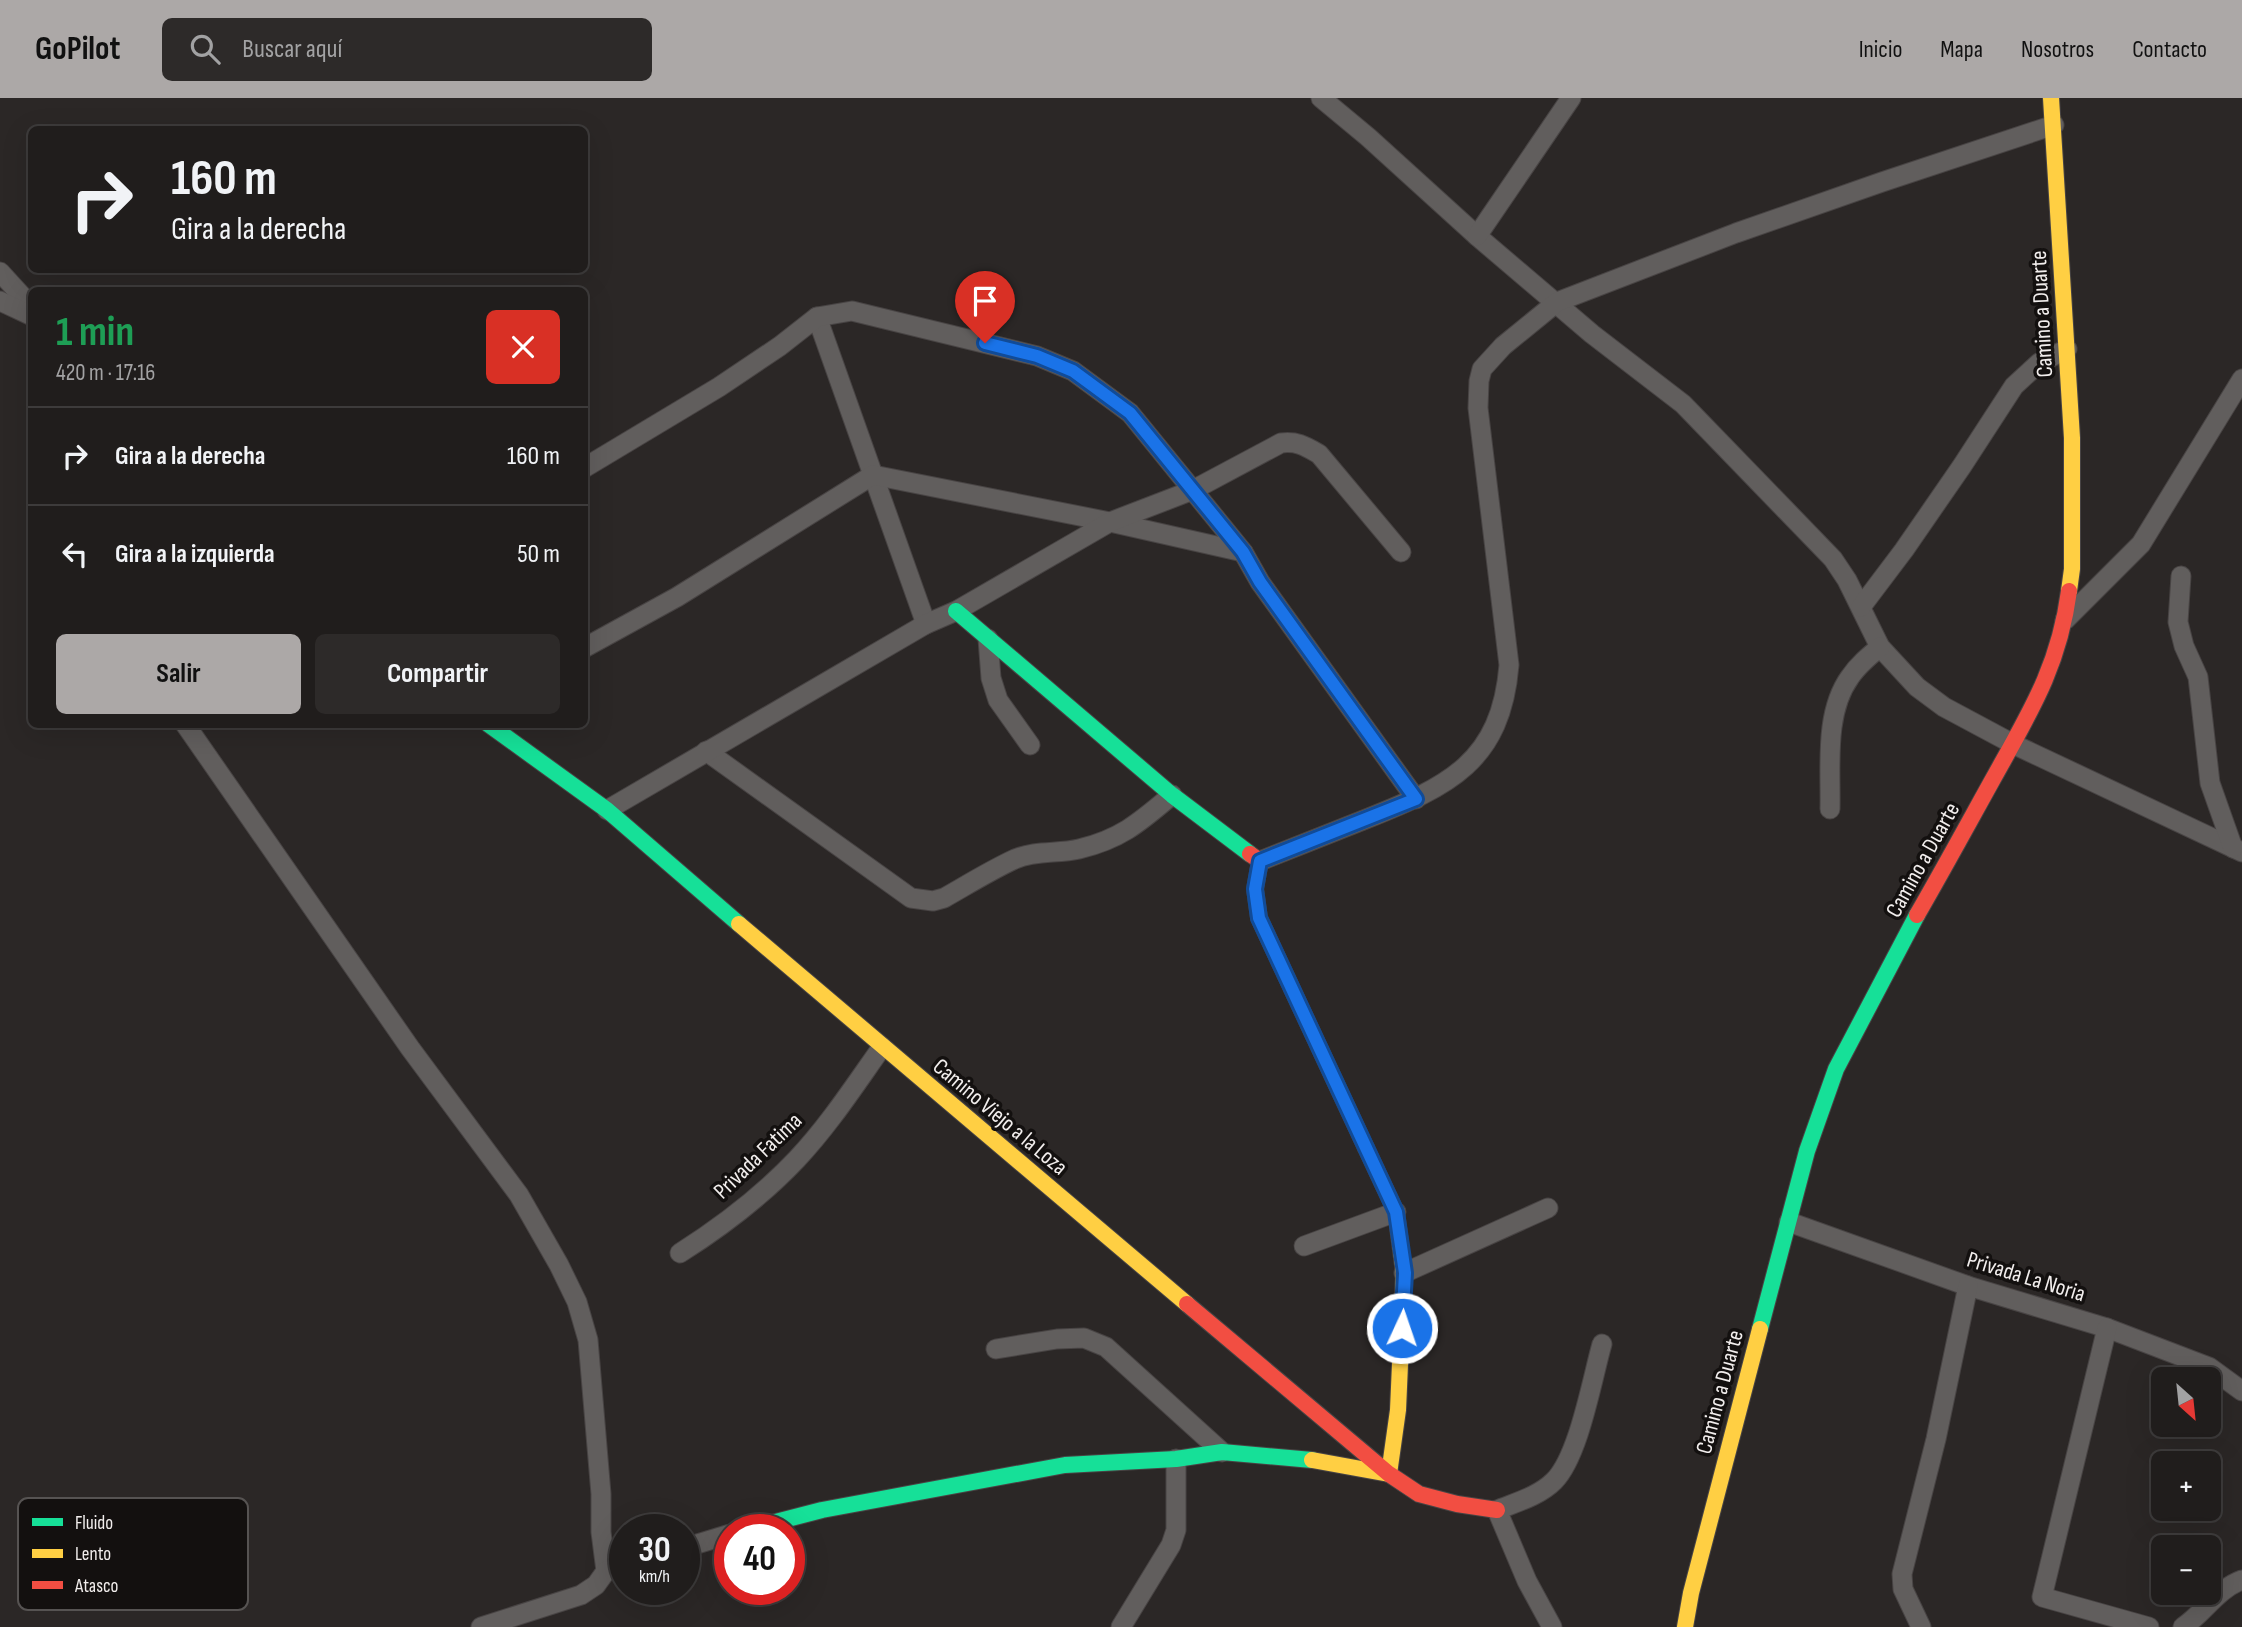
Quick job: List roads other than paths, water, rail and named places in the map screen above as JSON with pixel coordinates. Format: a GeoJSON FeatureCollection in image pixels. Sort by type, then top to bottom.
{"type":"FeatureCollection","features":[{"type":"Feature","properties":{"kind":"street"},"geometry":{"type":"LineString","coordinates":[[1321,98],[1405,168],[1477,236],[1592,334],[1683,404],[1833,559],[1880,647],[1917,687],[1944,707],[2014,745],[2238,850]]}},
{"type":"Feature","properties":{"kind":"street"},"geometry":{"type":"LineString","coordinates":[[1477,236],[1571,98]]}},
{"type":"Feature","properties":{"kind":"street","name":"Camino a Duarte"},"geometry":{"type":"LineString","coordinates":[[1685,1627],[1691,1593],[1807,1151],[1836,1069],[1879,984],[2014,745],[2052,666],[2065,620],[2072,569],[2072,438],[2051,98]]}},
{"type":"Feature","properties":{"kind":"street"},"geometry":{"type":"LineString","coordinates":[[1260,861],[1416,799],[1447,782],[1471,760],[1488,739],[1504,705],[1509,665],[1478,408],[1479,381],[1482,369],[1503,346],[1557,302],[1748,229],[2054,125]]}},
{"type":"Feature","properties":{"kind":"street"},"geometry":{"type":"LineString","coordinates":[[0,272],[28,303]]}},
{"type":"Feature","properties":{"kind":"street"},"geometry":{"type":"LineString","coordinates":[[0,301],[28,314]]}},
{"type":"Feature","properties":{"kind":"street"},"geometry":{"type":"LineString","coordinates":[[588,465],[719,387],[817,317],[852,311],[1037,356],[1073,371],[1130,413],[1243,552],[1260,582],[1416,799]]}},
{"type":"Feature","properties":{"kind":"street"},"geometry":{"type":"LineString","coordinates":[[817,317],[926,624]]}},
{"type":"Feature","properties":{"kind":"street"},"geometry":{"type":"LineString","coordinates":[[1861,607],[1962,466],[2014,386],[2039,363],[2067,349]]}},
{"type":"Feature","properties":{"kind":"street"},"geometry":{"type":"LineString","coordinates":[[2065,620],[2141,544],[2242,379]]}},
{"type":"Feature","properties":{"kind":"street"},"geometry":{"type":"LineString","coordinates":[[607,810],[926,624],[956,611],[1110,522],[1193,490],[1281,443],[1293,441],[1319,454],[1401,552]]}},
{"type":"Feature","properties":{"kind":"street"},"geometry":{"type":"LineString","coordinates":[[588,646],[677,597],[873,475],[1110,522],[1243,552]]}},
{"type":"Feature","properties":{"kind":"street"},"geometry":{"type":"LineString","coordinates":[[2180,576],[2178,622],[2184,646],[2198,677],[2210,783],[2238,850]]}},
{"type":"Feature","properties":{"kind":"street"},"geometry":{"type":"LineString","coordinates":[[956,611],[1172,795],[1260,861]]}},
{"type":"Feature","properties":{"kind":"street"},"geometry":{"type":"LineString","coordinates":[[988,639],[992,678],[998,700],[1030,744]]}},
{"type":"Feature","properties":{"kind":"street"},"geometry":{"type":"LineString","coordinates":[[1830,809],[1832,729],[1838,700],[1848,679],[1861,663],[1880,647]]}},
{"type":"Feature","properties":{"kind":"street"},"geometry":{"type":"LineString","coordinates":[[189,728],[411,1048],[519,1195],[559,1265],[577,1302],[588,1340],[601,1494],[601,1532],[609,1553]]}},
{"type":"Feature","properties":{"kind":"street","name":"Camino Viejo a la Loza"},"geometry":{"type":"LineString","coordinates":[[494,728],[607,810],[882,1048],[1389,1474],[1419,1494],[1457,1504],[1497,1510]]}},
{"type":"Feature","properties":{"kind":"street"},"geometry":{"type":"LineString","coordinates":[[706,751],[911,898],[933,901],[944,898],[1016,859],[1031,854],[1078,849],[1113,838],[1131,829],[1172,795]]}},
{"type":"Feature","properties":{"kind":"street"},"geometry":{"type":"LineString","coordinates":[[805,1518],[1039,1469],[1176,1459],[1222,1452],[1323,1461],[1389,1474],[1398,1410],[1405,1273],[1396,1212],[1259,918],[1255,889],[1260,861]]}},
{"type":"Feature","properties":{"kind":"street","name":"Privada Fatima"},"geometry":{"type":"LineString","coordinates":[[680,1253],[711,1234],[796,1160],[882,1048]]}},
{"type":"Feature","properties":{"kind":"street"},"geometry":{"type":"LineString","coordinates":[[1405,1273],[1548,1208]]}},
{"type":"Feature","properties":{"kind":"street"},"geometry":{"type":"LineString","coordinates":[[1304,1246],[1396,1212]]}},
{"type":"Feature","properties":{"kind":"street","name":"Privada La Noria"},"geometry":{"type":"LineString","coordinates":[[1789,1222],[1968,1286],[2107,1328],[2209,1367],[2242,1391]]}},
{"type":"Feature","properties":{"kind":"street"},"geometry":{"type":"LineString","coordinates":[[1922,1627],[1903,1589],[1902,1574],[1936,1438],[1968,1286]]}},
{"type":"Feature","properties":{"kind":"street"},"geometry":{"type":"LineString","coordinates":[[2107,1328],[2042,1597],[2149,1627]]}},
{"type":"Feature","properties":{"kind":"street"},"geometry":{"type":"LineString","coordinates":[[996,1349],[1057,1339],[1084,1338],[1105,1348],[1126,1364],[1222,1452]]}},
{"type":"Feature","properties":{"kind":"street"},"geometry":{"type":"LineString","coordinates":[[1552,1627],[1527,1581],[1497,1510],[1537,1494],[1555,1480],[1566,1464],[1574,1447],[1601,1344]]}},
{"type":"Feature","properties":{"kind":"street"},"geometry":{"type":"LineString","coordinates":[[1121,1627],[1171,1545],[1176,1530],[1176,1459]]}},
{"type":"Feature","properties":{"kind":"street"},"geometry":{"type":"LineString","coordinates":[[481,1627],[507,1623],[581,1595],[609,1573]]}},
{"type":"Feature","properties":{"kind":"street"},"geometry":{"type":"LineString","coordinates":[[2183,1627],[2198,1617],[2216,1595],[2232,1583],[2242,1580]]}}]}
